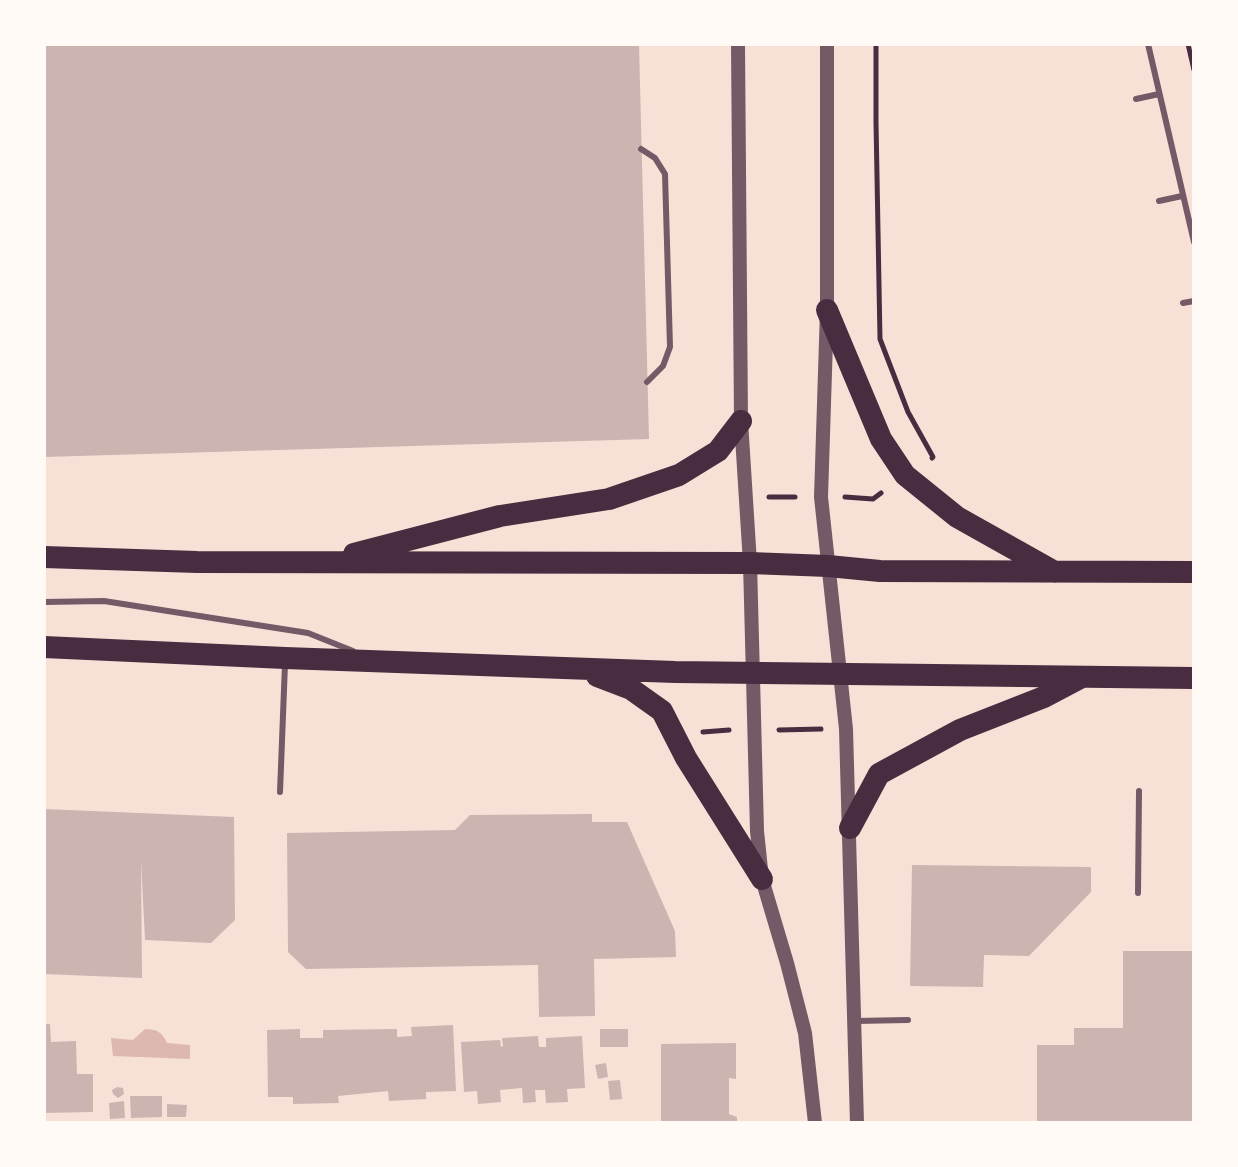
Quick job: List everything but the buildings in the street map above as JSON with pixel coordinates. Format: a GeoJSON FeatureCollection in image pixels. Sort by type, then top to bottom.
{"type":"FeatureCollection","features":[{"type":"Feature","properties":{"kind":"highway"},"geometry":{"type":"LineString","coordinates":[[827,310],[881,439],[905,475],[957,517],[1056,573]]}},
{"type":"Feature","properties":{"kind":"highway"},"geometry":{"type":"LineString","coordinates":[[325,562],[500,516],[609,499],[679,475],[718,451],[741,421]]}},
{"type":"Feature","properties":{"kind":"highway"},"geometry":{"type":"LineString","coordinates":[[44,557],[197,562],[750,563],[880,571],[1194,572]]}},
{"type":"Feature","properties":{"kind":"highway"},"geometry":{"type":"LineString","coordinates":[[44,647],[577,669],[1194,678]]}},
{"type":"Feature","properties":{"kind":"highway"},"geometry":{"type":"LineString","coordinates":[[577,669],[631,689],[662,711],[686,758],[762,879]]}},
{"type":"Feature","properties":{"kind":"highway"},"geometry":{"type":"LineString","coordinates":[[850,828],[879,774],[960,730],[1044,697],[1084,676]]}},
{"type":"Feature","properties":{"kind":"street"},"geometry":{"type":"LineString","coordinates":[[738,44],[741,421],[750,563],[757,831],[762,879],[805,1033],[815,1123]]}},
{"type":"Feature","properties":{"kind":"street"},"geometry":{"type":"LineString","coordinates":[[827,44],[827,310],[821,497],[846,729],[857,1123]]}},
{"type":"Feature","properties":{"kind":"lane"},"geometry":{"type":"LineString","coordinates":[[1148,44],[1194,242]]}},
{"type":"Feature","properties":{"kind":"lane"},"geometry":{"type":"LineString","coordinates":[[1136,99],[1159,94]]}},
{"type":"Feature","properties":{"kind":"lane"},"geometry":{"type":"LineString","coordinates":[[641,149],[655,158],[665,174],[670,331],[670,347],[663,366],[647,382]]}},
{"type":"Feature","properties":{"kind":"lane"},"geometry":{"type":"LineString","coordinates":[[1159,201],[1182,196]]}},
{"type":"Feature","properties":{"kind":"lane"},"geometry":{"type":"LineString","coordinates":[[1183,303],[1194,301]]}},
{"type":"Feature","properties":{"kind":"lane"},"geometry":{"type":"LineString","coordinates":[[44,602],[104,601],[308,633],[375,661]]}},
{"type":"Feature","properties":{"kind":"lane"},"geometry":{"type":"LineString","coordinates":[[280,792],[285,658]]}},
{"type":"Feature","properties":{"kind":"lane"},"geometry":{"type":"LineString","coordinates":[[1138,893],[1139,791]]}},
{"type":"Feature","properties":{"kind":"lane"},"geometry":{"type":"LineString","coordinates":[[854,1021],[908,1020]]}},
{"type":"Feature","properties":{"kind":"path"},"geometry":{"type":"LineString","coordinates":[[876,44],[880,339],[908,412],[933,457]]}},
{"type":"Feature","properties":{"kind":"path"},"geometry":{"type":"LineString","coordinates":[[1188,44],[1194,70]]}},
{"type":"Feature","properties":{"kind":"shaded area"},"geometry":{"type":"Polygon","coordinates":[[[145,1029],[159,1032],[167,1043],[190,1045],[190,1059],[113,1056],[111,1038],[133,1040],[145,1029]]]}}]}
